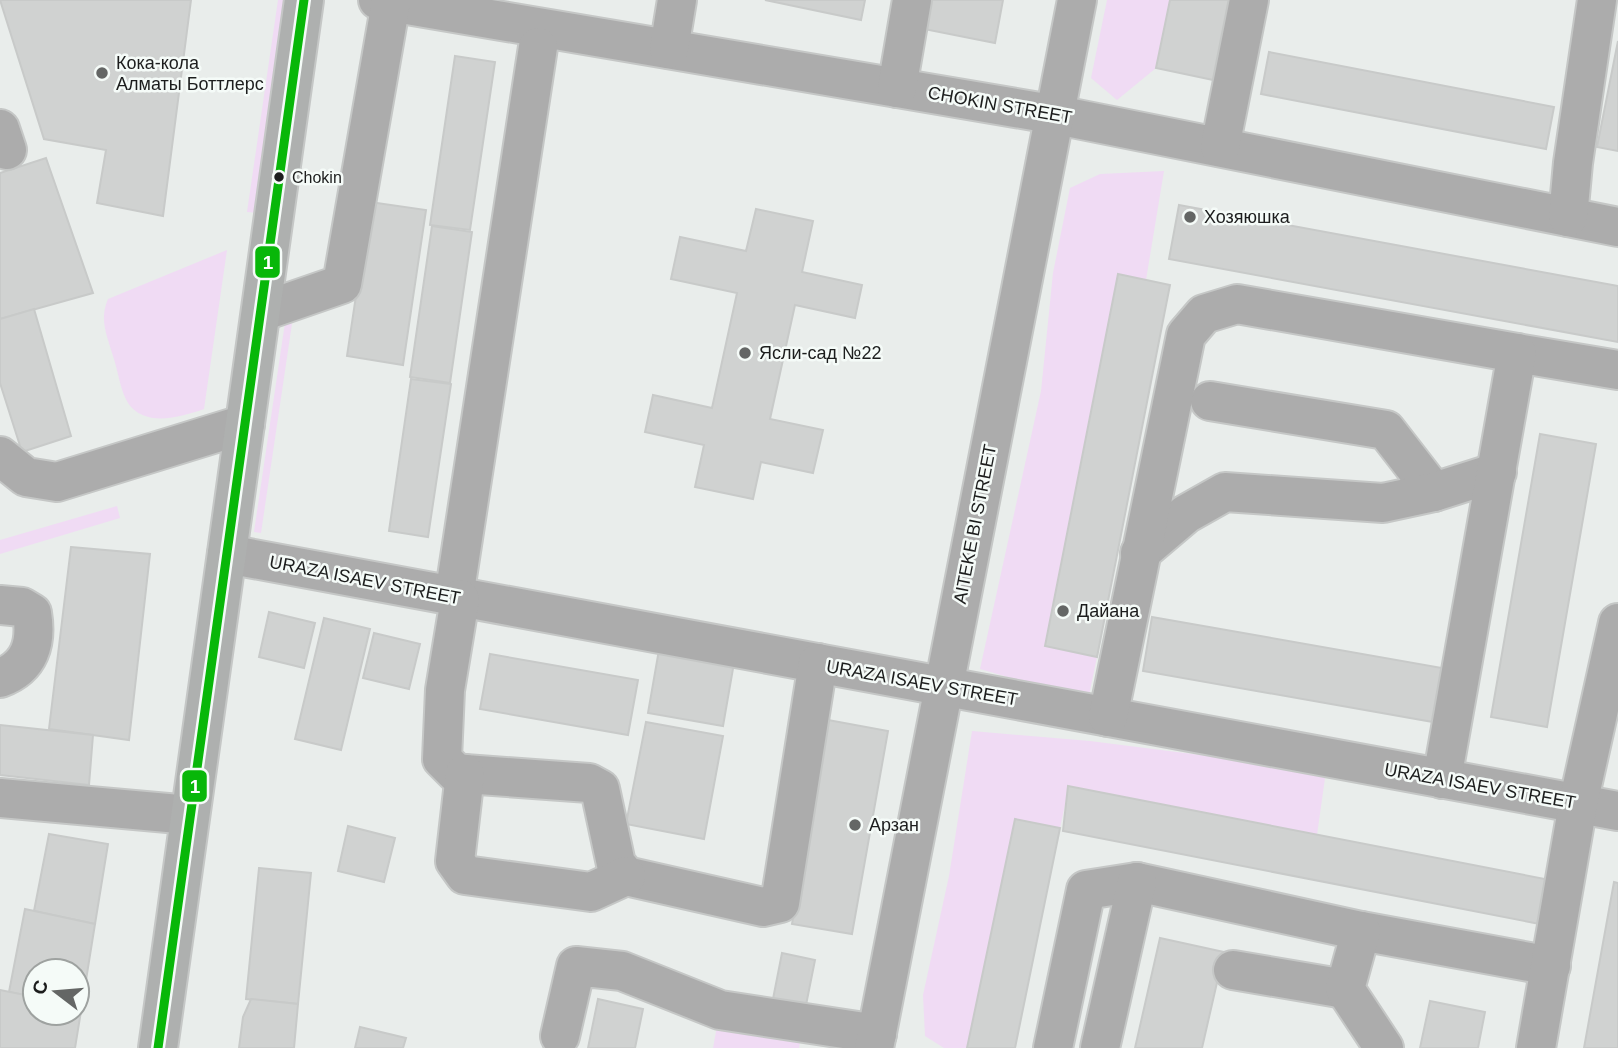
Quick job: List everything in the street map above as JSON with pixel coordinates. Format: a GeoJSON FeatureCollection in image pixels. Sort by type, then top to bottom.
{"type":"FeatureCollection","features":[{"type":"Feature","properties":{"kind":"main road"},"geometry":{"type":"LineString","coordinates":[[158,1048],[304,0]]}},
{"type":"Feature","properties":{"kind":"street"},"geometry":{"type":"LineString","coordinates":[[668,49],[677,0]]}},
{"type":"Feature","properties":{"kind":"street"},"geometry":{"type":"LineString","coordinates":[[897,88],[912,0]]}},
{"type":"Feature","properties":{"kind":"street","name":"AITEKE BI STREET"},"geometry":{"type":"LineString","coordinates":[[876,1041],[1077,0]]}},
{"type":"Feature","properties":{"kind":"street"},"geometry":{"type":"LineString","coordinates":[[1220,147],[1249,0]]}},
{"type":"Feature","properties":{"kind":"street"},"geometry":{"type":"LineString","coordinates":[[1568,217],[1573,163],[1597,0]]}},
{"type":"Feature","properties":{"kind":"street"},"geometry":{"type":"LineString","coordinates":[[261,312],[342,284],[384,1]]}},
{"type":"Feature","properties":{"kind":"street","name":"CHOKIN STREET"},"geometry":{"type":"LineString","coordinates":[[384,1],[549,25],[668,49],[1057,114],[1618,227]]}},
{"type":"Feature","properties":{"kind":"street"},"geometry":{"type":"LineString","coordinates":[[549,25],[457,598],[445,690],[442,759],[449,768],[466,774],[589,783],[600,789],[616,864],[626,876]]}},
{"type":"Feature","properties":{"kind":"street"},"geometry":{"type":"LineString","coordinates":[[1108,717],[1186,335],[1204,314],[1237,304],[1618,370]]}},
{"type":"Feature","properties":{"kind":"street"},"geometry":{"type":"LineString","coordinates":[[1443,779],[1517,353]]}},
{"type":"Feature","properties":{"kind":"street"},"geometry":{"type":"LineString","coordinates":[[1210,401],[1386,430],[1434,492]]}},
{"type":"Feature","properties":{"kind":"street"},"geometry":{"type":"LineString","coordinates":[[0,456],[26,477],[57,482],[245,424]]}},
{"type":"Feature","properties":{"kind":"street"},"geometry":{"type":"LineString","coordinates":[[1140,552],[1186,514],[1226,492],[1383,503],[1434,492],[1497,472]]}},
{"type":"Feature","properties":{"kind":"street","name":"URAZA ISAEV STREET"},"geometry":{"type":"LineString","coordinates":[[227,554],[1618,811]]}},
{"type":"Feature","properties":{"kind":"street"},"geometry":{"type":"LineString","coordinates":[[0,606],[22,607],[32,613],[36,635],[24,663],[0,678]]}},
{"type":"Feature","properties":{"kind":"street"},"geometry":{"type":"LineString","coordinates":[[1536,1048],[1578,804],[1618,623]]}},
{"type":"Feature","properties":{"kind":"street"},"geometry":{"type":"LineString","coordinates":[[466,774],[455,861],[465,875],[591,892],[626,876],[763,907],[780,903],[818,663]]}},
{"type":"Feature","properties":{"kind":"street"},"geometry":{"type":"LineString","coordinates":[[0,798],[190,815]]}},
{"type":"Feature","properties":{"kind":"street"},"geometry":{"type":"LineString","coordinates":[[1053,1048],[1086,890],[1137,882],[1361,931],[1551,966]]}},
{"type":"Feature","properties":{"kind":"street"},"geometry":{"type":"LineString","coordinates":[[1100,1048],[1137,882]]}},
{"type":"Feature","properties":{"kind":"street"},"geometry":{"type":"LineString","coordinates":[[1345,989],[1361,931]]}},
{"type":"Feature","properties":{"kind":"street"},"geometry":{"type":"LineString","coordinates":[[560,1036],[576,966],[622,971],[720,1010],[876,1041]]}},
{"type":"Feature","properties":{"kind":"street"},"geometry":{"type":"LineString","coordinates":[[1233,970],[1345,989],[1384,1048]]}},
{"type":"Feature","properties":{"kind":"shaded area"},"geometry":{"type":"Polygon","coordinates":[[[278,0],[292,0],[260,213],[247,212],[278,0]]]}},
{"type":"Feature","properties":{"kind":"shaded area"},"geometry":{"type":"Polygon","coordinates":[[[1107,0],[1170,0],[1156,68],[1117,100],[1091,78],[1107,0]]]}},
{"type":"Feature","properties":{"kind":"shaded area"},"geometry":{"type":"Polygon","coordinates":[[[1164,171],[1146,280],[1119,274],[1045,646],[1097,657],[1088,700],[980,669],[1041,391],[1053,273],[1070,188],[1100,174],[1164,171]]]}},
{"type":"Feature","properties":{"kind":"shaded area"},"geometry":{"type":"Polygon","coordinates":[[[227,250],[204,409],[174,417],[144,416],[128,403],[121,386],[105,328],[104,314],[108,299],[227,250]]]}},
{"type":"Feature","properties":{"kind":"shaded area"},"geometry":{"type":"Polygon","coordinates":[[[294,310],[261,533],[254,532],[286,316],[294,310]]]}},
{"type":"Feature","properties":{"kind":"shaded area"},"geometry":{"type":"Polygon","coordinates":[[[117,506],[120,518],[0,554],[0,540],[117,506]]]}},
{"type":"Feature","properties":{"kind":"shaded area"},"geometry":{"type":"Polygon","coordinates":[[[972,731],[1090,741],[1326,771],[1317,835],[1069,786],[1060,828],[1015,819],[967,1048],[944,1048],[925,1036],[923,995],[949,876],[972,731]]]}},
{"type":"Feature","properties":{"kind":"shaded area"},"geometry":{"type":"Polygon","coordinates":[[[720,1010],[803,1024],[799,1048],[713,1048],[720,1010]]]}},
{"type":"Feature","properties":{"kind":"building","name":"Кока-кола Алматы Боттлерс"},"geometry":{"type":"Polygon","coordinates":[[[0,0],[191,0],[163,216],[97,203],[106,150],[44,139],[0,0]]]}},
{"type":"Feature","properties":{"kind":"building"},"geometry":{"type":"Polygon","coordinates":[[[765,0],[865,0],[861,20],[765,0]]]}},
{"type":"Feature","properties":{"kind":"building"},"geometry":{"type":"Polygon","coordinates":[[[924,0],[1003,0],[995,43],[919,28],[924,0]]]}},
{"type":"Feature","properties":{"kind":"building"},"geometry":{"type":"Polygon","coordinates":[[[1170,0],[1235,0],[1218,81],[1156,68],[1170,0]]]}},
{"type":"Feature","properties":{"kind":"building"},"geometry":{"type":"Polygon","coordinates":[[[1618,41],[1618,151],[1597,147],[1618,41]]]}},
{"type":"Feature","properties":{"kind":"building"},"geometry":{"type":"Polygon","coordinates":[[[1269,52],[1554,107],[1546,149],[1261,94],[1269,52]]]}},
{"type":"Feature","properties":{"kind":"building"},"geometry":{"type":"Polygon","coordinates":[[[455,56],[495,62],[470,230],[430,225],[455,56]]]}},
{"type":"Feature","properties":{"kind":"building"},"geometry":{"type":"Polygon","coordinates":[[[46,158],[93,293],[0,319],[0,173],[46,158]]]}},
{"type":"Feature","properties":{"kind":"building"},"geometry":{"type":"Polygon","coordinates":[[[370,202],[426,210],[403,365],[347,356],[370,202]]]}},
{"type":"Feature","properties":{"kind":"building"},"geometry":{"type":"Polygon","coordinates":[[[1179,205],[1618,286],[1618,342],[1169,259],[1179,205]]]}},
{"type":"Feature","properties":{"kind":"building"},"geometry":{"type":"Polygon","coordinates":[[[756,209],[813,221],[802,272],[862,285],[855,318],[795,305],[770,419],[823,430],[813,473],[761,462],[753,499],[695,487],[704,445],[645,432],[653,395],[712,408],[737,293],[671,279],[680,237],[746,251],[756,209]]]}},
{"type":"Feature","properties":{"kind":"building"},"geometry":{"type":"Polygon","coordinates":[[[432,226],[472,232],[450,383],[410,377],[432,226]]]}},
{"type":"Feature","properties":{"kind":"building"},"geometry":{"type":"Polygon","coordinates":[[[1118,274],[1170,285],[1097,657],[1045,646],[1118,274]]]}},
{"type":"Feature","properties":{"kind":"building"},"geometry":{"type":"Polygon","coordinates":[[[34,309],[71,436],[22,452],[0,383],[0,319],[34,309]]]}},
{"type":"Feature","properties":{"kind":"building"},"geometry":{"type":"Polygon","coordinates":[[[411,379],[451,384],[428,537],[389,531],[411,379]]]}},
{"type":"Feature","properties":{"kind":"building"},"geometry":{"type":"Polygon","coordinates":[[[1540,434],[1596,444],[1547,727],[1491,717],[1540,434]]]}},
{"type":"Feature","properties":{"kind":"building"},"geometry":{"type":"Polygon","coordinates":[[[71,547],[150,554],[129,740],[49,729],[71,547]]]}},
{"type":"Feature","properties":{"kind":"building"},"geometry":{"type":"Polygon","coordinates":[[[269,612],[315,623],[304,668],[259,657],[269,612]]]}},
{"type":"Feature","properties":{"kind":"building"},"geometry":{"type":"Polygon","coordinates":[[[1152,617],[1442,668],[1433,722],[1143,671],[1152,617]]]}},
{"type":"Feature","properties":{"kind":"building"},"geometry":{"type":"Polygon","coordinates":[[[324,618],[370,629],[341,750],[295,739],[324,618]]]}},
{"type":"Feature","properties":{"kind":"building"},"geometry":{"type":"Polygon","coordinates":[[[374,633],[420,644],[409,689],[363,678],[374,633]]]}},
{"type":"Feature","properties":{"kind":"building"},"geometry":{"type":"Polygon","coordinates":[[[660,644],[735,657],[723,726],[648,713],[660,644]]]}},
{"type":"Feature","properties":{"kind":"building"},"geometry":{"type":"Polygon","coordinates":[[[490,654],[638,680],[628,735],[480,709],[490,654]]]}},
{"type":"Feature","properties":{"kind":"building"},"geometry":{"type":"Polygon","coordinates":[[[828,720],[888,731],[852,934],[792,924],[828,720]]]}},
{"type":"Feature","properties":{"kind":"building"},"geometry":{"type":"Polygon","coordinates":[[[646,722],[723,736],[704,839],[626,824],[646,722]]]}},
{"type":"Feature","properties":{"kind":"building"},"geometry":{"type":"Polygon","coordinates":[[[0,725],[93,735],[89,785],[0,775],[0,725]]]}},
{"type":"Feature","properties":{"kind":"building"},"geometry":{"type":"Polygon","coordinates":[[[1068,786],[1550,880],[1545,925],[1063,831],[1068,786]]]}},
{"type":"Feature","properties":{"kind":"building"},"geometry":{"type":"Polygon","coordinates":[[[1015,819],[1060,828],[1015,1048],[967,1048],[1015,819]]]}},
{"type":"Feature","properties":{"kind":"building"},"geometry":{"type":"Polygon","coordinates":[[[348,826],[395,838],[384,882],[338,871],[348,826]]]}},
{"type":"Feature","properties":{"kind":"building"},"geometry":{"type":"Polygon","coordinates":[[[49,834],[108,844],[95,924],[34,911],[49,834]]]}},
{"type":"Feature","properties":{"kind":"building"},"geometry":{"type":"Polygon","coordinates":[[[259,868],[311,873],[298,1004],[246,999],[259,868]]]}},
{"type":"Feature","properties":{"kind":"building"},"geometry":{"type":"Polygon","coordinates":[[[1614,882],[1618,883],[1618,1048],[1584,1048],[1614,882]]]}},
{"type":"Feature","properties":{"kind":"building"},"geometry":{"type":"Polygon","coordinates":[[[25,909],[95,924],[90,957],[21,957],[21,994],[9,992],[25,909]]]}},
{"type":"Feature","properties":{"kind":"building"},"geometry":{"type":"Polygon","coordinates":[[[1160,938],[1224,952],[1202,1048],[1135,1048],[1160,938]]]}},
{"type":"Feature","properties":{"kind":"building"},"geometry":{"type":"Polygon","coordinates":[[[782,953],[815,960],[806,1005],[773,999],[782,953]]]}},
{"type":"Feature","properties":{"kind":"building"},"geometry":{"type":"Polygon","coordinates":[[[0,990],[21,994],[21,1027],[78,1027],[75,1048],[0,1048],[0,990]]]}},
{"type":"Feature","properties":{"kind":"building"},"geometry":{"type":"Polygon","coordinates":[[[251,999],[298,1004],[294,1048],[239,1048],[243,1017],[251,999]]]}},
{"type":"Feature","properties":{"kind":"building"},"geometry":{"type":"Polygon","coordinates":[[[598,999],[643,1009],[635,1048],[588,1048],[598,999]]]}},
{"type":"Feature","properties":{"kind":"building"},"geometry":{"type":"Polygon","coordinates":[[[1430,1001],[1485,1012],[1478,1048],[1420,1048],[1430,1001]]]}},
{"type":"Feature","properties":{"kind":"building"},"geometry":{"type":"Polygon","coordinates":[[[360,1027],[406,1038],[403,1048],[355,1048],[360,1027]]]}},
{"type":"Feature","properties":{"kind":"transit line","name":"1"},"geometry":{"type":"LineString","coordinates":[[158,1048],[304,0]]}},
{"type":"Feature","properties":{"kind":"place","name":"Кока-кола Алматы Боттлерс"},"geometry":{"type":"Point","coordinates":[102,73]}},
{"type":"Feature","properties":{"kind":"place","name":"Chokin"},"geometry":{"type":"Point","coordinates":[279,177]}},
{"type":"Feature","properties":{"kind":"place","name":"Хозяюшка"},"geometry":{"type":"Point","coordinates":[1190,217]}},
{"type":"Feature","properties":{"kind":"place","name":"Ясли-сад №22"},"geometry":{"type":"Point","coordinates":[745,353]}},
{"type":"Feature","properties":{"kind":"place","name":"Дайана"},"geometry":{"type":"Point","coordinates":[1063,611]}},
{"type":"Feature","properties":{"kind":"place","name":"Арзан"},"geometry":{"type":"Point","coordinates":[855,825]}}]}
